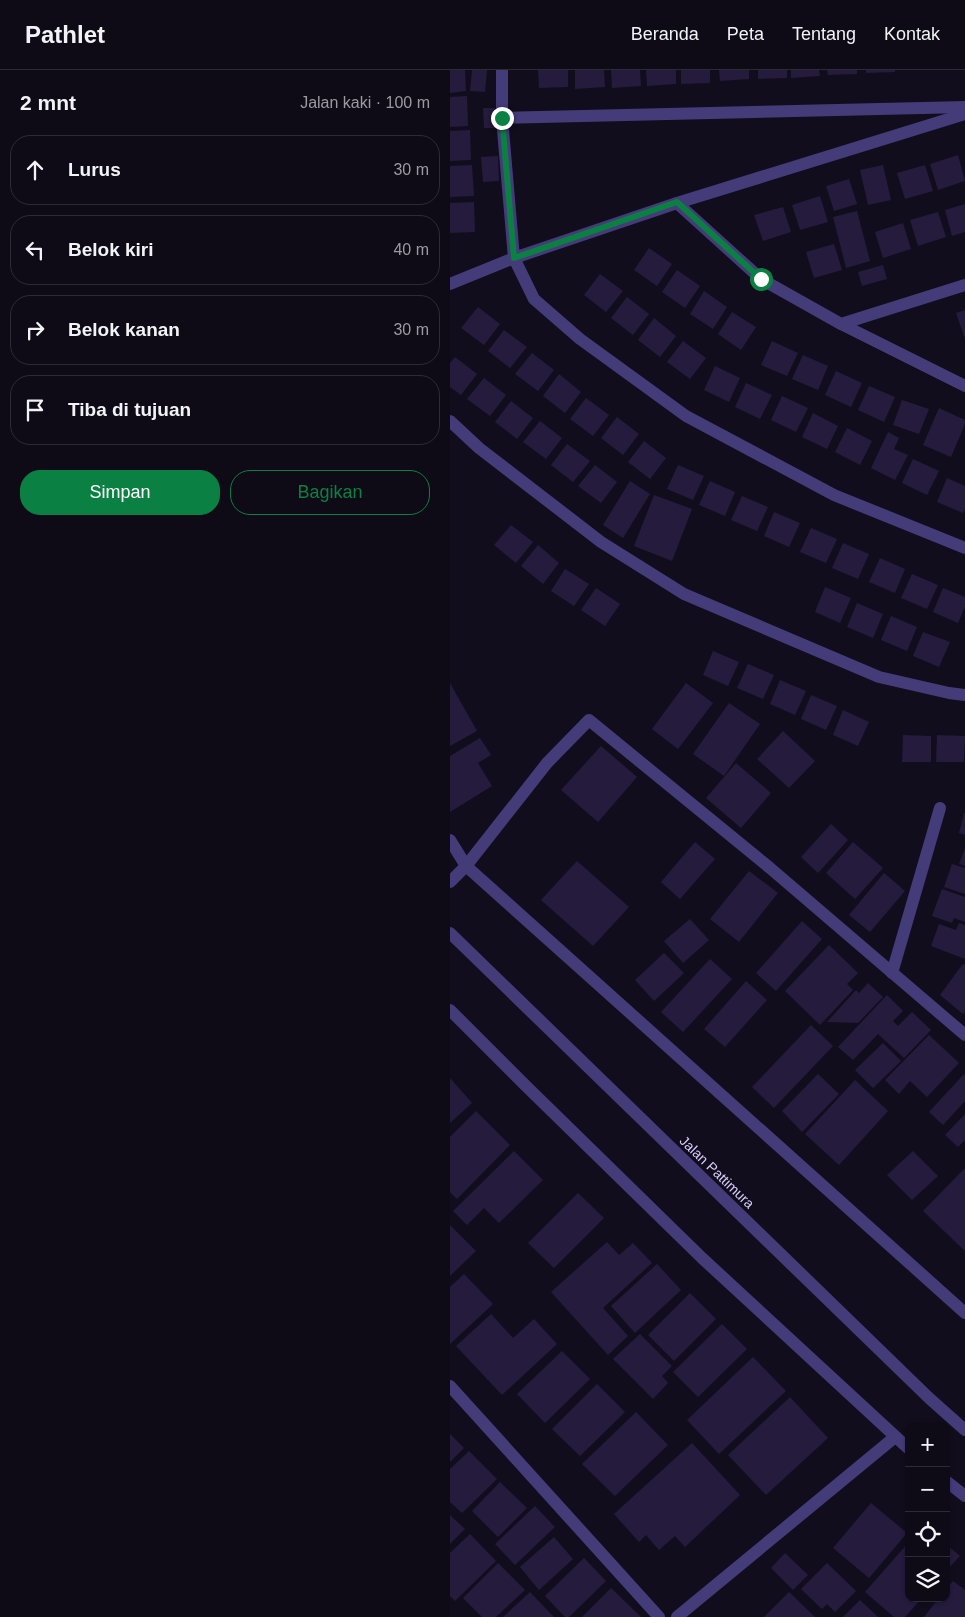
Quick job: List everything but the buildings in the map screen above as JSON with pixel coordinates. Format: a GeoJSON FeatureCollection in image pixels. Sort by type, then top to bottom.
{"type":"FeatureCollection","features":[{"type":"Feature","properties":{"kind":"street"},"geometry":{"type":"LineString","coordinates":[[502,70],[502,118],[514,258],[534,299],[580,339],[686,416],[834,495],[965,548]]}},
{"type":"Feature","properties":{"kind":"street"},"geometry":{"type":"LineString","coordinates":[[502,118],[965,107]]}},
{"type":"Feature","properties":{"kind":"street"},"geometry":{"type":"LineString","coordinates":[[450,284],[514,258],[677,202],[965,114]]}},
{"type":"Feature","properties":{"kind":"street"},"geometry":{"type":"LineString","coordinates":[[677,202],[761,279],[841,324],[965,386]]}},
{"type":"Feature","properties":{"kind":"street"},"geometry":{"type":"LineString","coordinates":[[841,324],[965,285]]}},
{"type":"Feature","properties":{"kind":"street"},"geometry":{"type":"LineString","coordinates":[[450,420],[479,448],[601,542],[684,594],[879,677],[965,695]]}},
{"type":"Feature","properties":{"kind":"street"},"geometry":{"type":"LineString","coordinates":[[450,882],[466,866],[547,762],[588,720],[770,868],[965,1035]]}},
{"type":"Feature","properties":{"kind":"street"},"geometry":{"type":"LineString","coordinates":[[892,973],[940,808]]}},
{"type":"Feature","properties":{"kind":"street"},"geometry":{"type":"LineString","coordinates":[[450,840],[466,866],[965,1313]]}},
{"type":"Feature","properties":{"kind":"street","name":"Jalan Pattimura"},"geometry":{"type":"LineString","coordinates":[[450,933],[921,1391],[965,1430]]}},
{"type":"Feature","properties":{"kind":"street"},"geometry":{"type":"LineString","coordinates":[[450,1010],[702,1258],[905,1445]]}},
{"type":"Feature","properties":{"kind":"street"},"geometry":{"type":"LineString","coordinates":[[450,1386],[659,1617]]}},
{"type":"Feature","properties":{"kind":"street"},"geometry":{"type":"LineString","coordinates":[[678,1617],[895,1437]]}},
{"type":"Feature","properties":{"kind":"street"},"geometry":{"type":"LineString","coordinates":[[950,1483],[965,1496]]}},
{"type":"Feature","properties":{"kind":"route"},"geometry":{"type":"LineString","coordinates":[[502,118],[514,258],[677,202],[761,279]]}}]}
